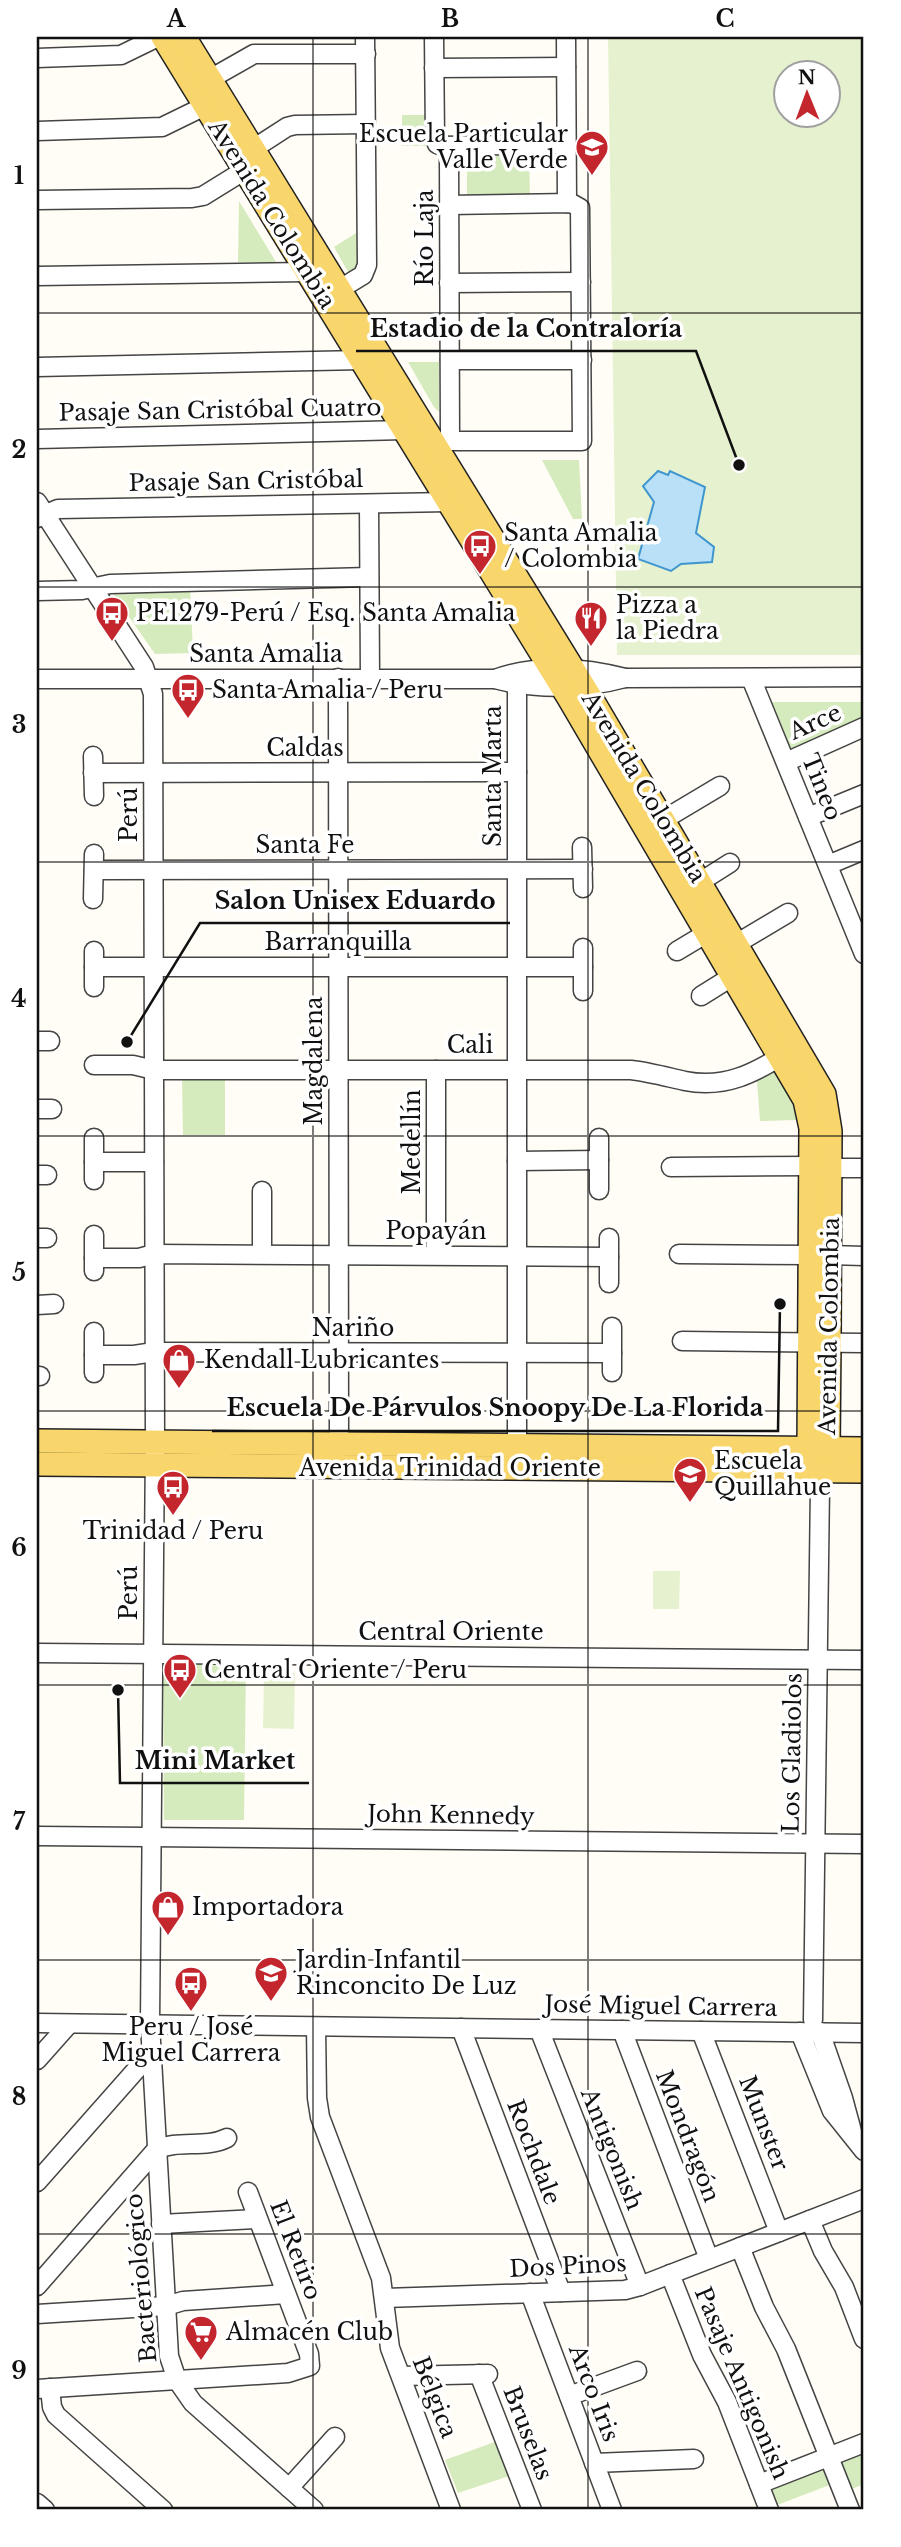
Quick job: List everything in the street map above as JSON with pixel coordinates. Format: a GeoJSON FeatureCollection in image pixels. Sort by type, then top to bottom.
{"type":"FeatureCollection","features":[{"type":"Feature","properties":{"kind":"main road","name":"Avenida Colombia"},"geometry":{"type":"LineString","coordinates":[[161,37],[205,106],[249,160],[340,289],[443,443],[707,933],[733,976],[788,1052],[819,1084],[827,1105],[830,1132],[820,1167],[820,1478]]}},
{"type":"Feature","properties":{"kind":"main road","name":"Avenida Colombia"},"geometry":{"type":"LineString","coordinates":[[184,37],[210,79],[307,272],[449,502],[663,820],[736,944],[788,1052]]}},
{"type":"Feature","properties":{"kind":"main road","name":"Avenida Trinidad Oriente"},"geometry":{"type":"LineString","coordinates":[[37,1441],[864,1449]]}},
{"type":"Feature","properties":{"kind":"main road","name":"Avenida Trinidad Oriente"},"geometry":{"type":"LineString","coordinates":[[37,1464],[820,1478],[864,1471]]}},
{"type":"Feature","properties":{"kind":"street"},"geometry":{"type":"LineString","coordinates":[[37,58],[121,55],[161,37]]}},
{"type":"Feature","properties":{"kind":"street","name":"Río Laja"},"geometry":{"type":"LineString","coordinates":[[434,37],[434,68],[442,145],[449,157],[450,360],[443,443]]}},
{"type":"Feature","properties":{"kind":"street"},"geometry":{"type":"LineString","coordinates":[[566,37],[567,144],[573,204]]}},
{"type":"Feature","properties":{"kind":"street"},"geometry":{"type":"LineString","coordinates":[[210,79],[254,54],[365,45],[367,268],[363,275],[340,289]]}},
{"type":"Feature","properties":{"kind":"street"},"geometry":{"type":"LineString","coordinates":[[434,68],[566,67]]}},
{"type":"Feature","properties":{"kind":"street"},"geometry":{"type":"LineString","coordinates":[[37,131],[162,127],[205,106]]}},
{"type":"Feature","properties":{"kind":"street"},"geometry":{"type":"LineString","coordinates":[[37,200],[204,196],[295,125],[366,124]]}},
{"type":"Feature","properties":{"kind":"street"},"geometry":{"type":"LineString","coordinates":[[442,145],[567,144]]}},
{"type":"Feature","properties":{"kind":"street"},"geometry":{"type":"LineString","coordinates":[[443,443],[582,442],[581,211],[573,204],[449,205]]}},
{"type":"Feature","properties":{"kind":"street"},"geometry":{"type":"LineString","coordinates":[[37,276],[307,272]]}},
{"type":"Feature","properties":{"kind":"street"},"geometry":{"type":"LineString","coordinates":[[449,283],[581,282]]}},
{"type":"Feature","properties":{"kind":"street"},"geometry":{"type":"LineString","coordinates":[[37,366],[362,360]]}},
{"type":"Feature","properties":{"kind":"street"},"geometry":{"type":"LineString","coordinates":[[450,360],[582,360]]}},
{"type":"Feature","properties":{"kind":"street","name":"Pasaje San Cristóbal Cuatro"},"geometry":{"type":"LineString","coordinates":[[37,439],[404,430]]}},
{"type":"Feature","properties":{"kind":"street","name":"Pasaje San Cristóbal"},"geometry":{"type":"LineString","coordinates":[[39,511],[449,502]]}},
{"type":"Feature","properties":{"kind":"street"},"geometry":{"type":"LineString","coordinates":[[369,503],[370,678]]}},
{"type":"Feature","properties":{"kind":"street","name":"Perú"},"geometry":{"type":"LineString","coordinates":[[39,511],[93,588],[149,679],[153,694],[155,1465],[150,2024]]}},
{"type":"Feature","properties":{"kind":"street"},"geometry":{"type":"LineString","coordinates":[[37,591],[93,588],[110,584],[369,578]]}},
{"type":"Feature","properties":{"kind":"street","name":"Santa Amalia"},"geometry":{"type":"LineString","coordinates":[[495,678],[517,670],[601,685],[625,678],[864,677]]}},
{"type":"Feature","properties":{"kind":"street","name":"Magdalena"},"geometry":{"type":"LineString","coordinates":[[338,678],[339,1444]]}},
{"type":"Feature","properties":{"kind":"street","name":"Santa Amalia"},"geometry":{"type":"LineString","coordinates":[[37,679],[495,678],[517,685],[568,678]]}},
{"type":"Feature","properties":{"kind":"street","name":"Tineo"},"geometry":{"type":"LineString","coordinates":[[751,678],[828,865],[858,919],[864,954]]}},
{"type":"Feature","properties":{"kind":"street","name":"Santa Marta"},"geometry":{"type":"LineString","coordinates":[[517,685],[517,1445]]}},
{"type":"Feature","properties":{"kind":"street","name":"Arce"},"geometry":{"type":"LineString","coordinates":[[786,762],[864,727]]}},
{"type":"Feature","properties":{"kind":"street","name":"Caldas"},"geometry":{"type":"LineString","coordinates":[[94,796],[93,764],[153,773],[517,772]]}},
{"type":"Feature","properties":{"kind":"street"},"geometry":{"type":"LineString","coordinates":[[663,820],[720,786]]}},
{"type":"Feature","properties":{"kind":"street"},"geometry":{"type":"LineString","coordinates":[[808,817],[864,794]]}},
{"type":"Feature","properties":{"kind":"street"},"geometry":{"type":"LineString","coordinates":[[582,847],[583,888]]}},
{"type":"Feature","properties":{"kind":"street"},"geometry":{"type":"LineString","coordinates":[[828,865],[864,850]]}},
{"type":"Feature","properties":{"kind":"street","name":"Santa Fe"},"geometry":{"type":"LineString","coordinates":[[93,899],[94,862],[153,870],[583,869]]}},
{"type":"Feature","properties":{"kind":"street"},"geometry":{"type":"LineString","coordinates":[[700,883],[730,863]]}},
{"type":"Feature","properties":{"kind":"street"},"geometry":{"type":"LineString","coordinates":[[736,944],[788,913]]}},
{"type":"Feature","properties":{"kind":"street"},"geometry":{"type":"LineString","coordinates":[[677,951],[707,933]]}},
{"type":"Feature","properties":{"kind":"street"},"geometry":{"type":"LineString","coordinates":[[583,948],[583,991]]}},
{"type":"Feature","properties":{"kind":"street","name":"Barranquilla"},"geometry":{"type":"LineString","coordinates":[[94,987],[94,959],[154,967],[583,967]]}},
{"type":"Feature","properties":{"kind":"street"},"geometry":{"type":"LineString","coordinates":[[701,996],[733,976]]}},
{"type":"Feature","properties":{"kind":"street","name":"Cali"},"geometry":{"type":"LineString","coordinates":[[94,1063],[133,1065],[154,1070],[631,1070],[685,1081],[711,1083],[745,1077],[788,1052]]}},
{"type":"Feature","properties":{"kind":"street","name":"Medellín"},"geometry":{"type":"LineString","coordinates":[[436,1070],[436,1255]]}},
{"type":"Feature","properties":{"kind":"street"},"geometry":{"type":"LineString","coordinates":[[94,1138],[94,1181]]}},
{"type":"Feature","properties":{"kind":"street"},"geometry":{"type":"LineString","coordinates":[[599,1138],[600,1190]]}},
{"type":"Feature","properties":{"kind":"street"},"geometry":{"type":"LineString","coordinates":[[517,1161],[599,1160]]}},
{"type":"Feature","properties":{"kind":"street"},"geometry":{"type":"LineString","coordinates":[[94,1162],[154,1162]]}},
{"type":"Feature","properties":{"kind":"street"},"geometry":{"type":"LineString","coordinates":[[671,1167],[864,1168]]}},
{"type":"Feature","properties":{"kind":"street"},"geometry":{"type":"LineString","coordinates":[[262,1191],[262,1254]]}},
{"type":"Feature","properties":{"kind":"street","name":"Popayán"},"geometry":{"type":"LineString","coordinates":[[94,1235],[94,1265],[154,1254],[609,1257]]}},
{"type":"Feature","properties":{"kind":"street"},"geometry":{"type":"LineString","coordinates":[[609,1238],[609,1283]]}},
{"type":"Feature","properties":{"kind":"street"},"geometry":{"type":"LineString","coordinates":[[679,1254],[864,1256]]}},
{"type":"Feature","properties":{"kind":"street"},"geometry":{"type":"LineString","coordinates":[[612,1327],[612,1372]]}},
{"type":"Feature","properties":{"kind":"street","name":"Nariño"},"geometry":{"type":"LineString","coordinates":[[94,1332],[94,1364],[154,1352],[612,1353]]}},
{"type":"Feature","properties":{"kind":"street"},"geometry":{"type":"LineString","coordinates":[[682,1341],[864,1343]]}},
{"type":"Feature","properties":{"kind":"street","name":"Los Gladiolos"},"geometry":{"type":"LineString","coordinates":[[811,2028],[820,1478]]}},
{"type":"Feature","properties":{"kind":"street","name":"Central Oriente"},"geometry":{"type":"LineString","coordinates":[[37,1653],[864,1660]]}},
{"type":"Feature","properties":{"kind":"street","name":"John Kennedy"},"geometry":{"type":"LineString","coordinates":[[37,1836],[864,1844]]}},
{"type":"Feature","properties":{"kind":"street","name":"José Miguel Carrera"},"geometry":{"type":"LineString","coordinates":[[37,2023],[701,2031],[811,2028],[864,2033]]}},
{"type":"Feature","properties":{"kind":"street"},"geometry":{"type":"LineString","coordinates":[[37,2060],[69,2024]]}},
{"type":"Feature","properties":{"kind":"street","name":"Bacteriológico"},"geometry":{"type":"LineString","coordinates":[[150,2024],[169,2356],[177,2380],[193,2403],[314,2510]]}},
{"type":"Feature","properties":{"kind":"street","name":"Bélgica"},"geometry":{"type":"LineString","coordinates":[[317,2026],[317,2098],[320,2117],[381,2278],[387,2339],[451,2510]]}},
{"type":"Feature","properties":{"kind":"street","name":"Rochdale"},"geometry":{"type":"LineString","coordinates":[[461,2028],[561,2292]]}},
{"type":"Feature","properties":{"kind":"street"},"geometry":{"type":"LineString","coordinates":[[811,2028],[827,2102],[837,2119],[864,2151]]}},
{"type":"Feature","properties":{"kind":"street","name":"Antigonish"},"geometry":{"type":"LineString","coordinates":[[539,2029],[640,2286]]}},
{"type":"Feature","properties":{"kind":"street","name":"Mondragón"},"geometry":{"type":"LineString","coordinates":[[622,2030],[709,2259]]}},
{"type":"Feature","properties":{"kind":"street","name":"Munster"},"geometry":{"type":"LineString","coordinates":[[701,2031],[779,2232]]}},
{"type":"Feature","properties":{"kind":"street"},"geometry":{"type":"LineString","coordinates":[[37,2182],[151,2053]]}},
{"type":"Feature","properties":{"kind":"street"},"geometry":{"type":"LineString","coordinates":[[37,2286],[156,2150],[169,2145],[212,2143],[227,2138]]}},
{"type":"Feature","properties":{"kind":"street","name":"El Retiro"},"geometry":{"type":"LineString","coordinates":[[177,2380],[288,2373],[310,2366],[309,2354],[248,2192]]}},
{"type":"Feature","properties":{"kind":"street","name":"Dos Pinos"},"geometry":{"type":"LineString","coordinates":[[385,2298],[615,2291],[640,2286],[864,2199]]}},
{"type":"Feature","properties":{"kind":"street"},"geometry":{"type":"LineString","coordinates":[[161,2224],[257,2219]]}},
{"type":"Feature","properties":{"kind":"street"},"geometry":{"type":"LineString","coordinates":[[810,2220],[823,2251],[844,2287],[864,2339]]}},
{"type":"Feature","properties":{"kind":"street"},"geometry":{"type":"LineString","coordinates":[[740,2247],[764,2307],[786,2349],[850,2510]]}},
{"type":"Feature","properties":{"kind":"street","name":"Pasaje Antigonish"},"geometry":{"type":"LineString","coordinates":[[670,2274],[702,2355],[727,2402],[769,2510]]}},
{"type":"Feature","properties":{"kind":"street","name":"Arco Iris"},"geometry":{"type":"LineString","coordinates":[[530,2293],[612,2510]]}},
{"type":"Feature","properties":{"kind":"street"},"geometry":{"type":"LineString","coordinates":[[37,2314],[166,2306],[183,2301],[286,2294]]}},
{"type":"Feature","properties":{"kind":"street"},"geometry":{"type":"LineString","coordinates":[[569,2396],[638,2371]]}},
{"type":"Feature","properties":{"kind":"street","name":"Bruselas"},"geometry":{"type":"LineString","coordinates":[[401,2376],[484,2374],[532,2510]]}},
{"type":"Feature","properties":{"kind":"street"},"geometry":{"type":"LineString","coordinates":[[163,2510],[57,2415],[44,2388],[177,2380]]}},
{"type":"Feature","properties":{"kind":"street"},"geometry":{"type":"LineString","coordinates":[[289,2488],[335,2437]]}},
{"type":"Feature","properties":{"kind":"street"},"geometry":{"type":"LineString","coordinates":[[759,2484],[864,2443]]}},
{"type":"Feature","properties":{"kind":"street"},"geometry":{"type":"LineString","coordinates":[[594,2463],[694,2459]]}},
{"type":"Feature","properties":{"kind":"street"},"geometry":{"type":"LineString","coordinates":[[37,2503],[45,2510]]}},
{"type":"Feature","properties":{"kind":"green space"},"geometry":{"type":"Polygon","coordinates":[[[608,37],[864,37],[864,655],[617,655],[608,37]]]}},
{"type":"Feature","properties":{"kind":"green space"},"geometry":{"type":"Polygon","coordinates":[[[402,115],[426,115],[426,146],[402,146],[402,115]]]}},
{"type":"Feature","properties":{"kind":"green space"},"geometry":{"type":"Polygon","coordinates":[[[467,148],[529,148],[530,200],[467,202],[467,148]]]}},
{"type":"Feature","properties":{"kind":"green space"},"geometry":{"type":"Polygon","coordinates":[[[239,201],[276,262],[238,262],[239,201]]]}},
{"type":"Feature","properties":{"kind":"green space"},"geometry":{"type":"Polygon","coordinates":[[[361,230],[361,258],[351,277],[334,247],[361,230]]]}},
{"type":"Feature","properties":{"kind":"green space"},"geometry":{"type":"Polygon","coordinates":[[[408,362],[439,362],[439,412],[434,407],[408,362]]]}},
{"type":"Feature","properties":{"kind":"green space"},"geometry":{"type":"Polygon","coordinates":[[[542,460],[579,460],[582,519],[573,519],[542,460]]]}},
{"type":"Feature","properties":{"kind":"green space"},"geometry":{"type":"Polygon","coordinates":[[[190,586],[193,653],[155,654],[109,588],[190,586]]]}},
{"type":"Feature","properties":{"kind":"green space"},"geometry":{"type":"Polygon","coordinates":[[[768,702],[864,702],[864,721],[789,750],[768,702]]]}},
{"type":"Feature","properties":{"kind":"green space"},"geometry":{"type":"Polygon","coordinates":[[[777,1071],[795,1105],[796,1120],[760,1121],[757,1081],[777,1071]]]}},
{"type":"Feature","properties":{"kind":"green space"},"geometry":{"type":"Polygon","coordinates":[[[182,1079],[225,1079],[225,1135],[183,1135],[182,1079]]]}},
{"type":"Feature","properties":{"kind":"green space"},"geometry":{"type":"Polygon","coordinates":[[[653,1571],[680,1571],[679,1609],[653,1609],[653,1571]]]}},
{"type":"Feature","properties":{"kind":"green space"},"geometry":{"type":"Polygon","coordinates":[[[246,1663],[244,1820],[164,1820],[163,1664],[246,1663]]]}},
{"type":"Feature","properties":{"kind":"green space"},"geometry":{"type":"Polygon","coordinates":[[[264,1672],[295,1673],[294,1729],[263,1728],[264,1672]]]}},
{"type":"Feature","properties":{"kind":"green space"},"geometry":{"type":"Polygon","coordinates":[[[500,2440],[512,2475],[458,2493],[445,2460],[500,2440]]]}},
{"type":"Feature","properties":{"kind":"green space"},"geometry":{"type":"Polygon","coordinates":[[[864,2448],[864,2484],[847,2491],[835,2460],[864,2448]]]}},
{"type":"Feature","properties":{"kind":"green space"},"geometry":{"type":"Polygon","coordinates":[[[825,2466],[832,2484],[772,2507],[765,2488],[825,2466]]]}},
{"type":"Feature","properties":{"kind":"water"},"geometry":{"type":"Polygon","coordinates":[[[658,471],[668,475],[670,471],[705,487],[696,533],[714,547],[712,562],[681,564],[671,571],[638,559],[654,502],[643,486],[658,471]]]}},
{"type":"Feature","properties":{"kind":"place","name":"Escuela Particular Valle Verde"},"geometry":{"type":"Point","coordinates":[592,177]}},
{"type":"Feature","properties":{"kind":"place","name":"Estadio de la Contraloría"},"geometry":{"type":"Point","coordinates":[739,465]}},
{"type":"Feature","properties":{"kind":"place","name":"Santa Amalia / Colombia"},"geometry":{"type":"Point","coordinates":[480,576]}},
{"type":"Feature","properties":{"kind":"place","name":"PE1279-Perú / Esq. Santa Amalia"},"geometry":{"type":"Point","coordinates":[112,643]}},
{"type":"Feature","properties":{"kind":"place","name":"Pizza a la Piedra"},"geometry":{"type":"Point","coordinates":[591,648]}},
{"type":"Feature","properties":{"kind":"place","name":"Santa Amalia / Peru"},"geometry":{"type":"Point","coordinates":[188,720]}},
{"type":"Feature","properties":{"kind":"place","name":"Salon Unisex Eduardo"},"geometry":{"type":"Point","coordinates":[127,1042]}},
{"type":"Feature","properties":{"kind":"place","name":"Escuela De Párvulos Snoopy De La Florida"},"geometry":{"type":"Point","coordinates":[780,1304]}},
{"type":"Feature","properties":{"kind":"place","name":"Kendall Lubricantes"},"geometry":{"type":"Point","coordinates":[179,1390]}},
{"type":"Feature","properties":{"kind":"place","name":"Escuela Quillahue"},"geometry":{"type":"Point","coordinates":[690,1504]}},
{"type":"Feature","properties":{"kind":"place","name":"Trinidad / Peru"},"geometry":{"type":"Point","coordinates":[173,1517]}},
{"type":"Feature","properties":{"kind":"place","name":"Mini Market"},"geometry":{"type":"Point","coordinates":[118,1690]}},
{"type":"Feature","properties":{"kind":"place","name":"Central Oriente / Peru"},"geometry":{"type":"Point","coordinates":[180,1700]}},
{"type":"Feature","properties":{"kind":"place","name":"Importadora"},"geometry":{"type":"Point","coordinates":[168,1937]}},
{"type":"Feature","properties":{"kind":"place","name":"Jardin Infantil Rinconcito De Luz"},"geometry":{"type":"Point","coordinates":[271,2003]}},
{"type":"Feature","properties":{"kind":"place","name":"Peru / José Miguel Carrera"},"geometry":{"type":"Point","coordinates":[191,2013]}},
{"type":"Feature","properties":{"kind":"place","name":"Almacén Club"},"geometry":{"type":"Point","coordinates":[201,2362]}}]}
